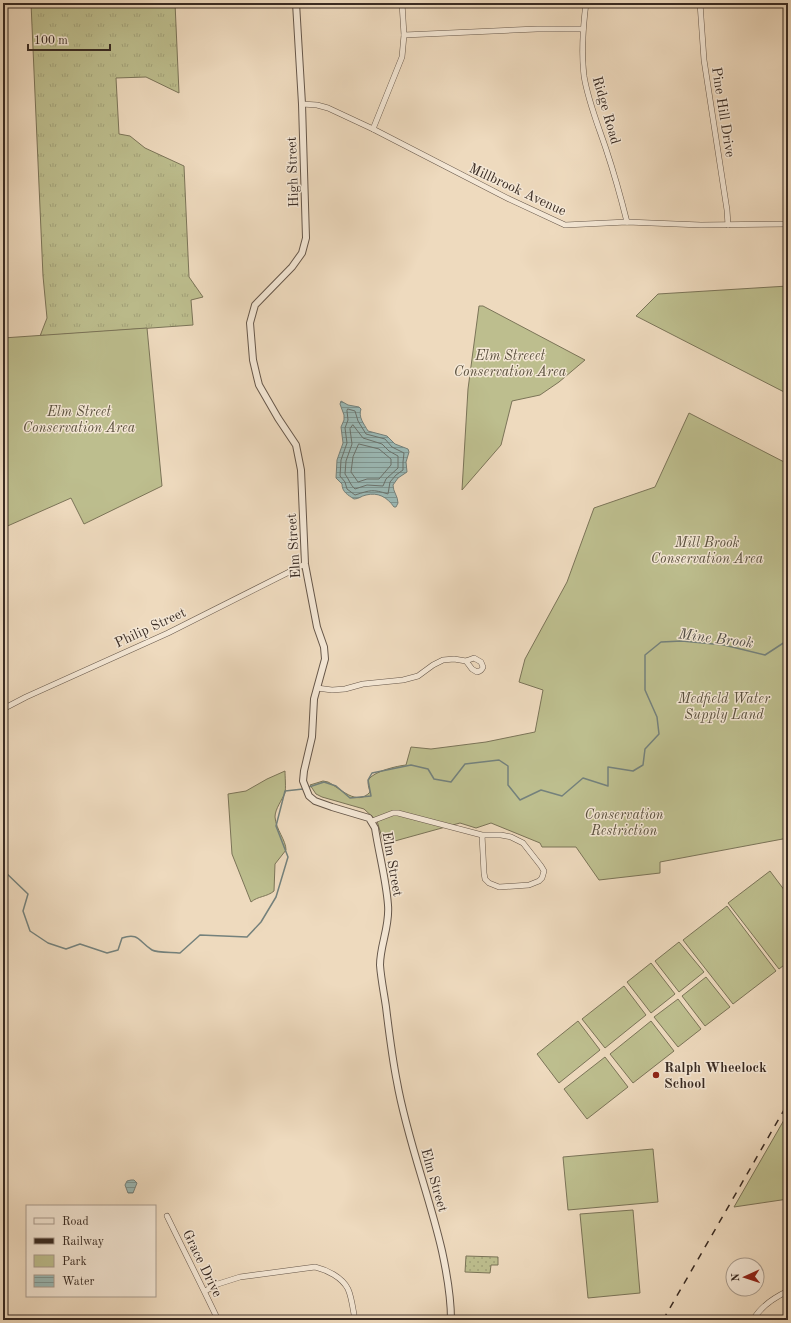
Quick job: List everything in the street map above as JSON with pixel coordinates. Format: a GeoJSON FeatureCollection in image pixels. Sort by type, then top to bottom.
{"type":"FeatureCollection","features":[{"type":"Feature","properties":{"kind":"street","name":"High Street"},"geometry":{"type":"LineString","coordinates":[[251,322],[255,305],[292,267],[302,253],[306,238],[302,104],[296,3]]}},
{"type":"Feature","properties":{"kind":"street"},"geometry":{"type":"LineString","coordinates":[[373,129],[401,60],[404,47],[402,3]]}},
{"type":"Feature","properties":{"kind":"street","name":"Ridge Road"},"geometry":{"type":"LineString","coordinates":[[586,3],[582,56],[584,77],[627,222]]}},
{"type":"Feature","properties":{"kind":"street","name":"Pine Hill Drive"},"geometry":{"type":"LineString","coordinates":[[700,3],[704,60],[728,225]]}},
{"type":"Feature","properties":{"kind":"street"},"geometry":{"type":"LineString","coordinates":[[404,35],[537,29],[583,29]]}},
{"type":"Feature","properties":{"kind":"street","name":"Millbrook Avenue"},"geometry":{"type":"LineString","coordinates":[[302,104],[317,105],[328,108],[373,129],[509,199],[565,225],[627,222],[701,225],[788,224]]}},
{"type":"Feature","properties":{"kind":"street","name":"Elm Street"},"geometry":{"type":"LineString","coordinates":[[251,322],[253,360],[259,384],[278,418],[296,445],[299,456],[301,470],[305,564],[317,627],[324,648],[325,659],[321,676],[316,688],[312,737],[303,780],[305,789],[309,796],[320,803],[369,818],[375,828],[388,907],[388,928],[380,964],[393,1061],[407,1126],[427,1194],[440,1246],[450,1291],[451,1320]]}},
{"type":"Feature","properties":{"kind":"street","name":"Philip Street"},"geometry":{"type":"LineString","coordinates":[[3,708],[174,630],[305,564]]}},
{"type":"Feature","properties":{"kind":"street"},"geometry":{"type":"LineString","coordinates":[[316,688],[332,690],[345,689],[363,684],[403,680],[418,676],[433,665],[444,660],[466,661]]}},
{"type":"Feature","properties":{"kind":"street"},"geometry":{"type":"LineString","coordinates":[[372,821],[393,813],[482,835],[501,835],[523,843],[544,871],[542,878],[539,881],[529,885],[499,888],[489,883],[485,879],[484,873],[482,835]]}},
{"type":"Feature","properties":{"kind":"street","name":"Grace Drive"},"geometry":{"type":"LineString","coordinates":[[167,1216],[205,1291],[212,1311],[218,1320]]}},
{"type":"Feature","properties":{"kind":"street"},"geometry":{"type":"LineString","coordinates":[[205,1291],[218,1284],[240,1277],[315,1267],[325,1269],[339,1278],[348,1289],[355,1320]]}},
{"type":"Feature","properties":{"kind":"street"},"geometry":{"type":"LineString","coordinates":[[753,1320],[768,1302],[788,1291]]}},
{"type":"Feature","properties":{"kind":"green space"},"geometry":{"type":"Polygon","coordinates":[[[31,3],[175,3],[179,93],[146,77],[116,78],[119,134],[130,136],[145,148],[184,166],[189,277],[203,297],[191,300],[193,325],[40,336],[47,318],[43,276],[31,3]]]}},
{"type":"Feature","properties":{"kind":"green space"},"geometry":{"type":"Polygon","coordinates":[[[788,286],[788,394],[636,316],[658,294],[788,286]]]}},
{"type":"Feature","properties":{"kind":"green space","name":"Elm Streeet Conservation Area"},"geometry":{"type":"Polygon","coordinates":[[[479,306],[483,306],[585,360],[559,382],[540,395],[512,401],[501,445],[462,490],[468,389],[479,306]]]}},
{"type":"Feature","properties":{"kind":"green space","name":"Elm Street Conservation Area"},"geometry":{"type":"Polygon","coordinates":[[[147,328],[162,486],[84,524],[71,498],[3,528],[3,338],[147,328]]]}},
{"type":"Feature","properties":{"kind":"green space"},"geometry":{"type":"Polygon","coordinates":[[[689,413],[788,464],[788,838],[660,862],[660,873],[599,880],[576,847],[542,847],[540,843],[491,823],[476,828],[460,823],[384,844],[377,821],[364,809],[316,794],[310,785],[323,781],[328,782],[354,797],[360,798],[365,796],[370,792],[368,784],[369,779],[381,771],[406,765],[411,747],[431,749],[486,742],[535,732],[543,690],[519,682],[525,659],[567,582],[594,508],[655,487],[689,413]]]}},
{"type":"Feature","properties":{"kind":"green space"},"geometry":{"type":"Polygon","coordinates":[[[285,771],[285,793],[277,808],[275,817],[277,826],[286,846],[286,850],[275,864],[274,891],[251,902],[232,854],[228,794],[246,791],[285,771]]]}},
{"type":"Feature","properties":{"kind":"green space"},"geometry":{"type":"Polygon","coordinates":[[[770,871],[788,895],[788,962],[779,969],[728,903],[770,871]]]}},
{"type":"Feature","properties":{"kind":"green space"},"geometry":{"type":"Polygon","coordinates":[[[727,906],[776,971],[733,1004],[683,940],[727,906]]]}},
{"type":"Feature","properties":{"kind":"green space"},"geometry":{"type":"Polygon","coordinates":[[[679,942],[704,972],[679,992],[655,961],[679,942]]]}},
{"type":"Feature","properties":{"kind":"green space"},"geometry":{"type":"Polygon","coordinates":[[[651,963],[675,994],[651,1013],[627,982],[651,963]]]}},
{"type":"Feature","properties":{"kind":"green space"},"geometry":{"type":"Polygon","coordinates":[[[706,977],[730,1007],[705,1026],[682,996],[706,977]]]}},
{"type":"Feature","properties":{"kind":"green space"},"geometry":{"type":"Polygon","coordinates":[[[624,986],[646,1015],[605,1048],[582,1019],[624,986]]]}},
{"type":"Feature","properties":{"kind":"green space"},"geometry":{"type":"Polygon","coordinates":[[[678,999],[701,1029],[678,1047],[654,1017],[678,999]]]}},
{"type":"Feature","properties":{"kind":"green space"},"geometry":{"type":"Polygon","coordinates":[[[578,1021],[600,1050],[559,1083],[537,1054],[578,1021]]]}},
{"type":"Feature","properties":{"kind":"green space"},"geometry":{"type":"Polygon","coordinates":[[[651,1021],[674,1051],[633,1083],[610,1054],[651,1021]]]}},
{"type":"Feature","properties":{"kind":"green space"},"geometry":{"type":"Polygon","coordinates":[[[605,1057],[628,1087],[587,1119],[564,1089],[605,1057]]]}},
{"type":"Feature","properties":{"kind":"green space"},"geometry":{"type":"Polygon","coordinates":[[[788,1113],[788,1199],[734,1207],[788,1113]]]}},
{"type":"Feature","properties":{"kind":"green space"},"geometry":{"type":"Polygon","coordinates":[[[653,1149],[658,1202],[568,1210],[563,1157],[653,1149]]]}},
{"type":"Feature","properties":{"kind":"green space"},"geometry":{"type":"Polygon","coordinates":[[[633,1210],[640,1293],[588,1298],[580,1214],[633,1210]]]}},
{"type":"Feature","properties":{"kind":"green space"},"geometry":{"type":"Polygon","coordinates":[[[466,1256],[498,1257],[498,1265],[491,1265],[490,1273],[465,1272],[466,1256]]]}},
{"type":"Feature","properties":{"kind":"water"},"geometry":{"type":"Polygon","coordinates":[[[341,401],[361,409],[361,418],[368,431],[387,436],[395,444],[408,449],[409,452],[406,462],[407,472],[398,478],[393,485],[398,501],[396,507],[394,507],[382,496],[374,494],[364,495],[354,499],[346,493],[342,484],[336,478],[337,460],[343,443],[341,427],[344,420],[344,415],[340,404],[341,401]]]}},
{"type":"Feature","properties":{"kind":"water"},"geometry":{"type":"Polygon","coordinates":[[[134,1180],[137,1183],[133,1193],[128,1193],[125,1185],[127,1181],[134,1180]]]}},
{"type":"Feature","properties":{"kind":"waterway","name":"Mine Brook"},"geometry":{"type":"LineString","coordinates":[[309,787],[324,782],[336,786],[350,798],[371,796],[368,780],[372,773],[411,765],[428,769],[434,779],[451,782],[465,764],[499,760],[508,766],[508,785],[520,800],[541,790],[562,796],[583,778],[608,786],[608,767],[633,771],[643,765],[645,749],[659,734],[657,717],[645,690],[645,655],[661,642],[682,641],[724,645],[765,655],[788,640]]}},
{"type":"Feature","properties":{"kind":"waterway","name":"Mine Brook"},"geometry":{"type":"LineString","coordinates":[[3,870],[28,894],[23,911],[30,931],[48,943],[66,949],[80,944],[107,953],[118,950],[122,938],[132,936],[136,937],[154,951],[180,953],[200,935],[247,937],[261,922],[276,897],[288,857],[276,826],[285,791],[303,789]]}},
{"type":"Feature","properties":{"kind":"railway"},"geometry":{"type":"LineString","coordinates":[[663,1320],[788,1103]]}},
{"type":"Feature","properties":{"kind":"place","name":"Ralph Wheelock School"},"geometry":{"type":"Point","coordinates":[656,1075]}},
{"type":"Feature","properties":{"kind":"park label","name":"Mill Brook Conservation Area"},"geometry":{"type":"Point","coordinates":[707,550]}},
{"type":"Feature","properties":{"kind":"park label","name":"Medfield Water Supply Land"},"geometry":{"type":"Point","coordinates":[724,706]}},
{"type":"Feature","properties":{"kind":"park label","name":"Conservation Restriction"},"geometry":{"type":"Point","coordinates":[624,822]}}]}
